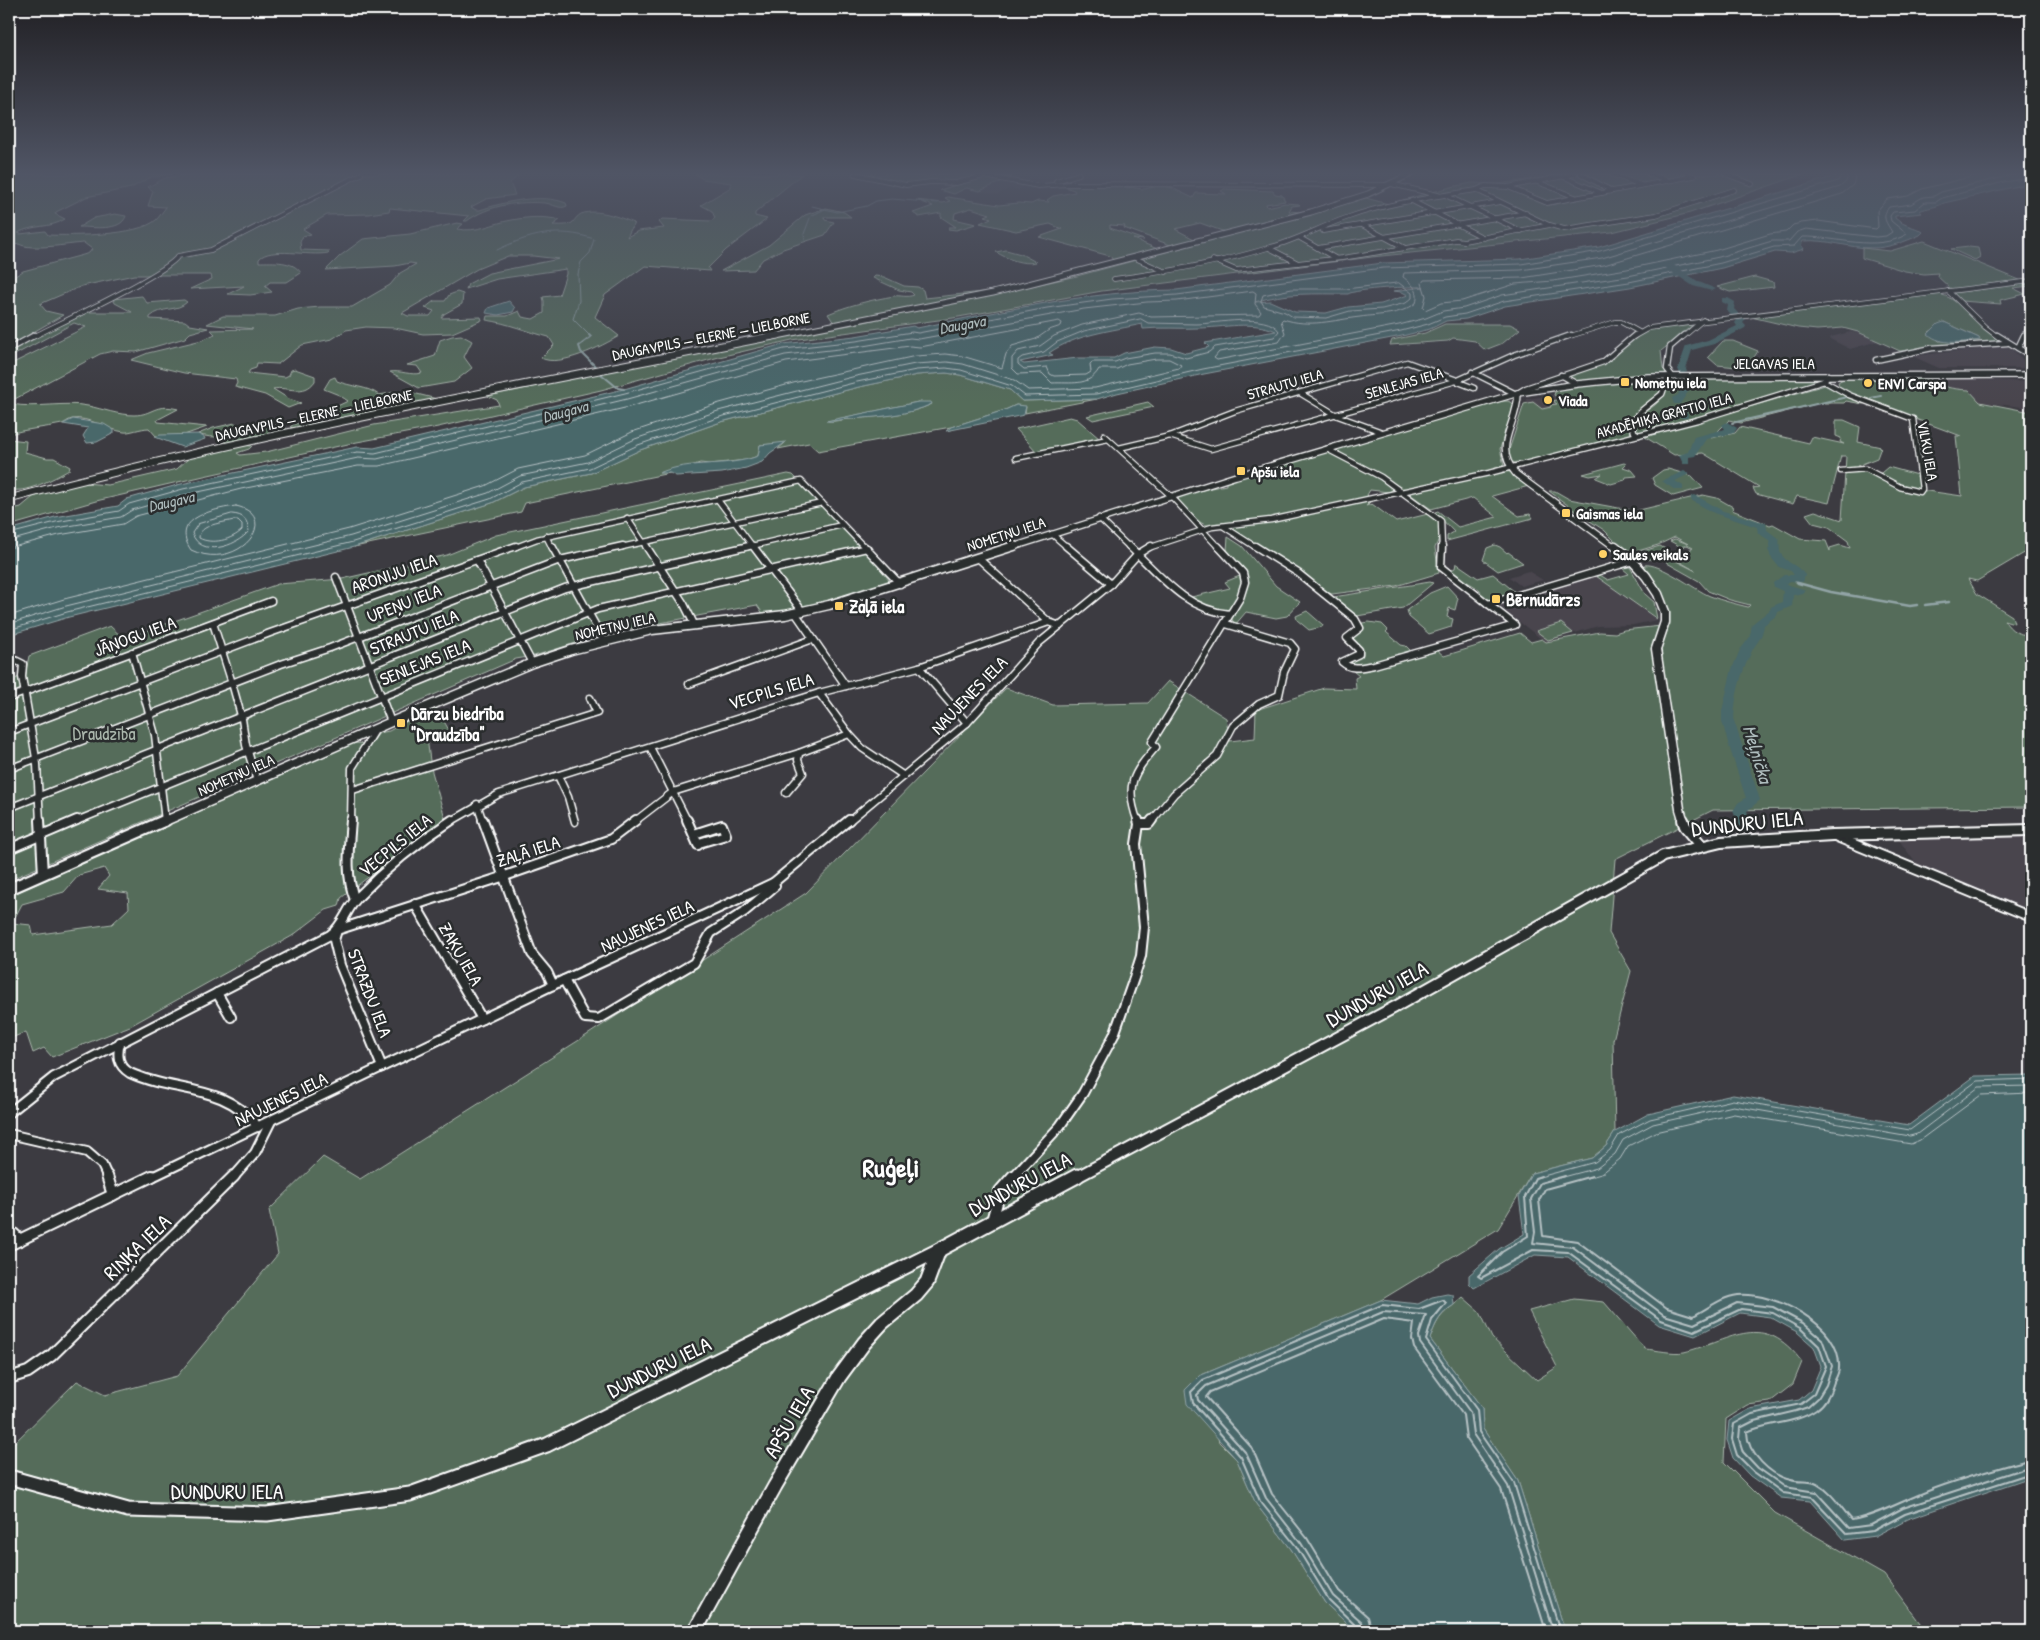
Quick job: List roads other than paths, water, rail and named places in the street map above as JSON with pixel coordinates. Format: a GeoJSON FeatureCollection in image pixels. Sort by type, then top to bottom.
{"type":"FeatureCollection","features":[{"type":"Feature","properties":{"kind":"main road","name":"DAUGAVPILS — ELERNE — LIELBORNE"},"geometry":{"type":"LineString","coordinates":[[9,499],[140,466],[294,431],[984,295],[1163,251]]}},
{"type":"Feature","properties":{"kind":"street"},"geometry":{"type":"LineString","coordinates":[[9,350],[149,278],[175,262],[178,256],[208,251]]}},
{"type":"Feature","properties":{"kind":"street"},"geometry":{"type":"LineString","coordinates":[[1114,279],[1167,272],[1257,251]]}},
{"type":"Feature","properties":{"kind":"street"},"geometry":{"type":"LineString","coordinates":[[1274,251],[1298,263]]}},
{"type":"Feature","properties":{"kind":"street"},"geometry":{"type":"LineString","coordinates":[[1322,251],[1335,259]]}},
{"type":"Feature","properties":{"kind":"street"},"geometry":{"type":"LineString","coordinates":[[1213,260],[1236,270],[1335,259],[1390,251]]}},
{"type":"Feature","properties":{"kind":"street"},"geometry":{"type":"LineString","coordinates":[[1135,258],[1167,272]]}},
{"type":"Feature","properties":{"kind":"street","name":"NOMETŅU IELA"},"geometry":{"type":"LineString","coordinates":[[9,889],[391,722],[532,663],[604,641],[652,630],[799,613],[900,584],[1171,496],[1496,399],[1518,396],[1526,388],[1603,362],[1614,356],[1639,332],[1654,327],[2031,281]]}},
{"type":"Feature","properties":{"kind":"street"},"geometry":{"type":"LineString","coordinates":[[1948,291],[1985,327],[2007,343],[2031,356]]}},
{"type":"Feature","properties":{"kind":"street"},"geometry":{"type":"LineString","coordinates":[[1639,435],[1634,432],[1632,422],[1641,411],[1662,394],[1671,377],[1667,369],[1670,347],[1704,320]]}},
{"type":"Feature","properties":{"kind":"street","name":"SENLEJAS IELA"},"geometry":{"type":"LineString","coordinates":[[1170,436],[1212,449],[1457,381],[1472,372],[1541,345],[1615,322],[1621,322],[1639,332]]}},
{"type":"Feature","properties":{"kind":"street"},"geometry":{"type":"LineString","coordinates":[[2018,348],[2031,322]]}},
{"type":"Feature","properties":{"kind":"street"},"geometry":{"type":"LineString","coordinates":[[1876,360],[1932,348],[2007,343]]}},
{"type":"Feature","properties":{"kind":"street","name":"STRAUTU IELA"},"geometry":{"type":"LineString","coordinates":[[1118,448],[1170,436],[1235,411],[1407,362],[1474,388]]}},
{"type":"Feature","properties":{"kind":"street"},"geometry":{"type":"LineString","coordinates":[[1472,372],[1518,396],[1503,454],[1506,468],[1633,561],[1654,591],[1665,613],[1666,622],[1657,640],[1656,649],[1680,809],[1685,826],[1701,845]]}},
{"type":"Feature","properties":{"kind":"street"},"geometry":{"type":"LineString","coordinates":[[1561,375],[1577,384]]}},
{"type":"Feature","properties":{"kind":"street","name":"JELGAVAS IELA"},"geometry":{"type":"LineString","coordinates":[[1518,396],[1577,384],[1671,377],[1826,378],[2031,375]]}},
{"type":"Feature","properties":{"kind":"street","name":"AKADĒMIĶA GRAFTIO IELA"},"geometry":{"type":"LineString","coordinates":[[1404,492],[1489,474],[1506,468],[1697,420],[1826,378]]}},
{"type":"Feature","properties":{"kind":"street","name":"VILKU IELA"},"geometry":{"type":"LineString","coordinates":[[1826,378],[1849,395],[1913,419],[1922,489],[1920,492],[1900,487],[1866,469],[1842,471]]}},
{"type":"Feature","properties":{"kind":"street"},"geometry":{"type":"LineString","coordinates":[[1300,393],[1335,414],[1382,432]]}},
{"type":"Feature","properties":{"kind":"street"},"geometry":{"type":"LineString","coordinates":[[992,1222],[996,1201],[1000,1192],[1060,1126],[1083,1094],[1114,1035],[1143,946],[1143,917],[1136,844],[1139,824],[1131,792],[1132,784],[1137,769],[1156,747],[1152,742],[1226,624],[1240,598],[1245,582],[1243,574],[1171,496],[1106,437],[1016,458]]}},
{"type":"Feature","properties":{"kind":"street"},"geometry":{"type":"LineString","coordinates":[[1221,525],[1271,554],[1314,586],[1359,624],[1360,628],[1358,631],[1349,634],[1347,638],[1360,650],[1359,654],[1342,662],[1354,669],[1374,665],[1515,624],[1445,572],[1441,567],[1441,521],[1404,492],[1381,477],[1327,449]]}},
{"type":"Feature","properties":{"kind":"street","name":"ARONIJU IELA"},"geometry":{"type":"LineString","coordinates":[[9,732],[346,606],[546,536],[801,481],[822,503]]}},
{"type":"Feature","properties":{"kind":"street","name":"NAUJENES IELA"},"geometry":{"type":"LineString","coordinates":[[9,1246],[564,980],[773,883],[967,723],[1039,643],[1111,584],[1138,554],[1149,546],[1202,529],[1221,525],[1271,520],[1404,492]]}},
{"type":"Feature","properties":{"kind":"street"},"geometry":{"type":"LineString","coordinates":[[718,500],[772,570],[799,613],[812,639]]}},
{"type":"Feature","properties":{"kind":"street"},"geometry":{"type":"LineString","coordinates":[[822,503],[900,584]]}},
{"type":"Feature","properties":{"kind":"street","name":"UPEŅU IELA"},"geometry":{"type":"LineString","coordinates":[[9,769],[560,560],[822,503]]}},
{"type":"Feature","properties":{"kind":"street"},"geometry":{"type":"LineString","coordinates":[[627,518],[694,624]]}},
{"type":"Feature","properties":{"kind":"street"},"geometry":{"type":"LineString","coordinates":[[1099,518],[1194,606],[1215,613],[1230,614]]}},
{"type":"Feature","properties":{"kind":"street","name":"STRAUTU IELA"},"geometry":{"type":"LineString","coordinates":[[9,808],[573,586],[842,525]]}},
{"type":"Feature","properties":{"kind":"street"},"geometry":{"type":"LineString","coordinates":[[1052,534],[1111,584]]}},
{"type":"Feature","properties":{"kind":"street"},"geometry":{"type":"LineString","coordinates":[[546,536],[604,641]]}},
{"type":"Feature","properties":{"kind":"street","name":"SENLEJAS IELA"},"geometry":{"type":"LineString","coordinates":[[9,849],[161,785],[589,613],[867,548]]}},
{"type":"Feature","properties":{"kind":"street"},"geometry":{"type":"LineString","coordinates":[[978,558],[1049,622],[1060,626]]}},
{"type":"Feature","properties":{"kind":"street"},"geometry":{"type":"LineString","coordinates":[[477,560],[532,663]]}},
{"type":"Feature","properties":{"kind":"street"},"geometry":{"type":"LineString","coordinates":[[1488,604],[1633,561]]}},
{"type":"Feature","properties":{"kind":"street"},"geometry":{"type":"LineString","coordinates":[[336,578],[391,722]]}},
{"type":"Feature","properties":{"kind":"street","name":"JĀŅOGU IELA"},"geometry":{"type":"LineString","coordinates":[[9,698],[271,601]]}},
{"type":"Feature","properties":{"kind":"street","name":"VECPILS IELA"},"geometry":{"type":"LineString","coordinates":[[9,1113],[54,1077],[317,943],[336,930],[355,900],[381,874],[446,824],[478,804],[499,794],[819,693],[919,667],[1049,622]]}},
{"type":"Feature","properties":{"kind":"street"},"geometry":{"type":"LineString","coordinates":[[212,623],[232,683],[257,781]]}},
{"type":"Feature","properties":{"kind":"street"},"geometry":{"type":"LineString","coordinates":[[1139,824],[1149,824],[1174,794],[1218,756],[1233,726],[1259,704],[1279,695],[1284,672],[1295,649],[1294,646],[1290,643],[1226,624]]}},
{"type":"Feature","properties":{"kind":"street","name":"VECPILS IELA"},"geometry":{"type":"LineString","coordinates":[[689,684],[812,639],[846,686]]}},
{"type":"Feature","properties":{"kind":"street"},"geometry":{"type":"LineString","coordinates":[[132,652],[150,715],[166,821]]}},
{"type":"Feature","properties":{"kind":"street"},"geometry":{"type":"LineString","coordinates":[[9,658],[23,664],[24,692],[36,758],[43,874]]}},
{"type":"Feature","properties":{"kind":"street"},"geometry":{"type":"LineString","coordinates":[[919,667],[967,723]]}},
{"type":"Feature","properties":{"kind":"street"},"geometry":{"type":"LineString","coordinates":[[819,693],[849,734],[862,748],[904,776]]}},
{"type":"Feature","properties":{"kind":"street"},"geometry":{"type":"LineString","coordinates":[[353,790],[597,713],[590,698]]}},
{"type":"Feature","properties":{"kind":"street"},"geometry":{"type":"LineString","coordinates":[[355,900],[350,888],[349,855],[353,790],[352,768],[376,729]]}},
{"type":"Feature","properties":{"kind":"street","name":"ZAĻĀ IELA"},"geometry":{"type":"LineString","coordinates":[[336,930],[505,876],[611,839],[673,792],[849,734]]}},
{"type":"Feature","properties":{"kind":"street"},"geometry":{"type":"LineString","coordinates":[[650,747],[699,844],[726,835],[722,825],[694,834]]}},
{"type":"Feature","properties":{"kind":"street"},"geometry":{"type":"LineString","coordinates":[[786,793],[803,773],[798,760],[799,752]]}},
{"type":"Feature","properties":{"kind":"street"},"geometry":{"type":"LineString","coordinates":[[558,776],[568,797],[575,822]]}},
{"type":"Feature","properties":{"kind":"street"},"geometry":{"type":"LineString","coordinates":[[478,804],[532,954],[547,972],[553,986]]}},
{"type":"Feature","properties":{"kind":"street","name":"DUNDURU IELA"},"geometry":{"type":"LineString","coordinates":[[9,1477],[128,1510],[267,1514],[410,1494],[547,1445],[939,1250],[1395,1007],[1663,856],[1701,845],[1721,842],[1832,835],[2031,830]]}},
{"type":"Feature","properties":{"kind":"street"},"geometry":{"type":"LineString","coordinates":[[1832,835],[2031,916]]}},
{"type":"Feature","properties":{"kind":"street"},"geometry":{"type":"LineString","coordinates":[[564,980],[584,1018],[599,1019],[694,963],[711,933],[750,907],[775,886],[773,883]]}},
{"type":"Feature","properties":{"kind":"street","name":"ZAĶU IELA"},"geometry":{"type":"LineString","coordinates":[[415,904],[482,1019]]}},
{"type":"Feature","properties":{"kind":"street","name":"STRAZDU IELA"},"geometry":{"type":"LineString","coordinates":[[336,930],[335,949],[340,965],[382,1067]]}},
{"type":"Feature","properties":{"kind":"street"},"geometry":{"type":"LineString","coordinates":[[217,993],[231,1017]]}},
{"type":"Feature","properties":{"kind":"street"},"geometry":{"type":"LineString","coordinates":[[120,1042],[117,1056],[120,1065],[128,1072],[141,1078],[222,1098],[237,1104],[252,1117],[258,1127]]}},
{"type":"Feature","properties":{"kind":"street","name":"RIŅĶA IELA"},"geometry":{"type":"LineString","coordinates":[[9,1378],[28,1372],[51,1356],[224,1188],[255,1153],[272,1121]]}},
{"type":"Feature","properties":{"kind":"street"},"geometry":{"type":"LineString","coordinates":[[9,1134],[87,1152],[98,1158],[105,1168],[113,1195]]}},
{"type":"Feature","properties":{"kind":"street"},"geometry":{"type":"LineString","coordinates":[[9,1230],[20,1240]]}},
{"type":"Feature","properties":{"kind":"street","name":"APŠU IELA"},"geometry":{"type":"LineString","coordinates":[[696,1631],[770,1494],[839,1377],[864,1343],[882,1323],[916,1295],[927,1282],[939,1250]]}},
{"type":"Feature","properties":{"kind":"water","name":"Daugava"},"geometry":{"type":"Polygon","coordinates":[[[1576,251],[1799,251],[1791,253],[1775,252],[1722,268],[1630,287],[1505,306],[1466,319],[1446,321],[1430,329],[1402,336],[1204,374],[1097,399],[1022,401],[1010,390],[960,375],[946,373],[917,375],[859,387],[721,422],[640,450],[591,473],[524,487],[492,503],[354,547],[69,617],[9,635],[9,530],[55,517],[118,506],[127,499],[181,484],[357,447],[374,448],[624,389],[783,344],[855,336],[913,326],[917,328],[1046,303],[1111,294],[1176,290],[1383,263],[1520,259],[1576,251]],[[1424,287],[1372,289],[1348,294],[1289,295],[1255,302],[1270,301],[1295,312],[1326,313],[1348,307],[1381,304],[1408,295],[1393,291],[1424,287]],[[1142,324],[1082,337],[1049,353],[1053,355],[1020,362],[1024,364],[1078,358],[1114,358],[1124,353],[1155,347],[1171,348],[1186,353],[1209,347],[1205,343],[1276,331],[1247,325],[1143,329],[1142,324]]]}},
{"type":"Feature","properties":{"kind":"water"},"geometry":{"type":"Polygon","coordinates":[[[509,301],[515,308],[513,312],[498,315],[486,313],[488,308],[509,301]]]}},
{"type":"Feature","properties":{"kind":"water"},"geometry":{"type":"Polygon","coordinates":[[[1944,322],[1980,340],[1946,342],[1933,338],[1928,334],[1938,324],[1944,322]]]}},
{"type":"Feature","properties":{"kind":"water"},"geometry":{"type":"Polygon","coordinates":[[[918,402],[931,402],[932,404],[912,411],[891,415],[826,421],[918,402]]]}},
{"type":"Feature","properties":{"kind":"water"},"geometry":{"type":"Polygon","coordinates":[[[1016,405],[1026,406],[1024,415],[946,431],[951,427],[1016,405]]]}},
{"type":"Feature","properties":{"kind":"water"},"geometry":{"type":"Polygon","coordinates":[[[73,419],[104,424],[114,430],[114,433],[97,442],[87,443],[83,436],[88,428],[63,424],[73,419]]]}},
{"type":"Feature","properties":{"kind":"water"},"geometry":{"type":"Polygon","coordinates":[[[198,434],[205,439],[182,447],[155,437],[160,435],[198,434]]]}},
{"type":"Feature","properties":{"kind":"water"},"geometry":{"type":"Polygon","coordinates":[[[786,442],[770,453],[762,462],[746,468],[722,473],[676,476],[670,473],[659,473],[683,466],[746,460],[758,456],[760,445],[786,442]]]}},
{"type":"Feature","properties":{"kind":"water"},"geometry":{"type":"Polygon","coordinates":[[[2031,1075],[2031,1477],[1907,1519],[1875,1536],[1845,1540],[1810,1501],[1781,1498],[1750,1476],[1733,1458],[1727,1440],[1729,1421],[1750,1409],[1799,1400],[1811,1390],[1821,1366],[1814,1347],[1797,1332],[1770,1317],[1740,1313],[1695,1336],[1659,1325],[1568,1257],[1535,1255],[1474,1288],[1469,1283],[1469,1275],[1499,1249],[1524,1234],[1519,1196],[1532,1173],[1592,1158],[1606,1146],[1615,1132],[1648,1114],[1733,1095],[1909,1125],[1975,1076],[2031,1075]]]}},
{"type":"Feature","properties":{"kind":"water"},"geometry":{"type":"Polygon","coordinates":[[[1447,1294],[1453,1295],[1454,1305],[1439,1319],[1430,1339],[1482,1408],[1483,1429],[1518,1481],[1565,1631],[1355,1631],[1325,1603],[1291,1549],[1256,1504],[1237,1460],[1187,1404],[1185,1390],[1199,1376],[1381,1300],[1418,1304],[1432,1297],[1447,1294]]]}},
{"type":"Feature","properties":{"kind":"waterway"},"geometry":{"type":"LineString","coordinates":[[591,251],[581,262],[578,274],[579,301],[573,319],[591,337],[579,346],[581,352],[595,366]]}},
{"type":"Feature","properties":{"kind":"waterway","name":"Meļņička"},"geometry":{"type":"LineString","coordinates":[[1669,266],[1696,284],[1712,289]]}},
{"type":"Feature","properties":{"kind":"waterway","name":"Meļņička"},"geometry":{"type":"LineString","coordinates":[[1725,300],[1732,304],[1730,309],[1736,315]]}},
{"type":"Feature","properties":{"kind":"waterway","name":"Meļņička"},"geometry":{"type":"LineString","coordinates":[[1683,372],[1686,352],[1689,348],[1706,344],[1734,331],[1742,326],[1739,323],[1742,319]]}},
{"type":"Feature","properties":{"kind":"waterway"},"geometry":{"type":"LineString","coordinates":[[601,374],[618,388],[624,389]]}},
{"type":"Feature","properties":{"kind":"waterway","name":"Meļņička"},"geometry":{"type":"LineString","coordinates":[[1677,402],[1679,400],[1676,398],[1681,397],[1686,386],[1691,381]]}},
{"type":"Feature","properties":{"kind":"waterway"},"geometry":{"type":"LineString","coordinates":[[1871,398],[1881,396]]}},
{"type":"Feature","properties":{"kind":"waterway"},"geometry":{"type":"LineString","coordinates":[[1732,423],[1847,397]]}},
{"type":"Feature","properties":{"kind":"waterway","name":"Meļņička"},"geometry":{"type":"LineString","coordinates":[[1678,410],[1685,416]]}},
{"type":"Feature","properties":{"kind":"waterway","name":"Meļņička"},"geometry":{"type":"LineString","coordinates":[[1686,462],[1684,455],[1692,454],[1697,444],[1697,439],[1701,440],[1701,437],[1731,431],[1729,429],[1732,428],[1727,425]]}},
{"type":"Feature","properties":{"kind":"waterway","name":"Meļņička"},"geometry":{"type":"LineString","coordinates":[[1679,488],[1667,481],[1684,474]]}},
{"type":"Feature","properties":{"kind":"waterway","name":"Meļņička"},"geometry":{"type":"LineString","coordinates":[[1695,498],[1718,511]]}},
{"type":"Feature","properties":{"kind":"waterway","name":"Meļņička"},"geometry":{"type":"LineString","coordinates":[[1725,513],[1762,525],[1762,531],[1774,539],[1776,548],[1773,550],[1776,553],[1775,556],[1781,560],[1783,565],[1795,569],[1800,575],[1799,580],[1788,577],[1779,583],[1778,585],[1783,588],[1799,591],[1787,593],[1788,604],[1775,609]]}},
{"type":"Feature","properties":{"kind":"waterway"},"geometry":{"type":"LineString","coordinates":[[1795,580],[1798,583],[1831,592],[1910,606],[1917,605]]}},
{"type":"Feature","properties":{"kind":"waterway"},"geometry":{"type":"LineString","coordinates":[[1925,605],[1949,602]]}},
{"type":"Feature","properties":{"kind":"waterway","name":"Meļņička"},"geometry":{"type":"LineString","coordinates":[[1744,823],[1740,811],[1743,806],[1753,800],[1735,746],[1728,721],[1728,711],[1738,669],[1746,650],[1756,638],[1758,624],[1773,613]]}},
{"type":"Feature","properties":{"kind":"place","name":"Nometņu iela"},"geometry":{"type":"Point","coordinates":[1625,382]}},
{"type":"Feature","properties":{"kind":"place","name":"ENVI Carspa"},"geometry":{"type":"Point","coordinates":[1868,383]}},
{"type":"Feature","properties":{"kind":"place","name":"Viada"},"geometry":{"type":"Point","coordinates":[1548,400]}},
{"type":"Feature","properties":{"kind":"place","name":"Apšu iela"},"geometry":{"type":"Point","coordinates":[1241,471]}},
{"type":"Feature","properties":{"kind":"place","name":"Gaismas iela"},"geometry":{"type":"Point","coordinates":[1566,513]}},
{"type":"Feature","properties":{"kind":"place","name":"Saules veikals"},"geometry":{"type":"Point","coordinates":[1603,554]}},
{"type":"Feature","properties":{"kind":"place","name":"Bērnudārzs"},"geometry":{"type":"Point","coordinates":[1496,599]}},
{"type":"Feature","properties":{"kind":"place","name":"Zaļā iela"},"geometry":{"type":"Point","coordinates":[839,606]}},
{"type":"Feature","properties":{"kind":"place","name":"Dārzu biedrība \"Draudzība\""},"geometry":{"type":"Point","coordinates":[401,723]}},
{"type":"Feature","properties":{"kind":"district","name":"Ruģeļi"},"geometry":{"type":"Point","coordinates":[891,1167]}},
{"type":"Feature","properties":{"kind":"park label","name":"Draudzība"},"geometry":{"type":"Point","coordinates":[104,733]}}]}
